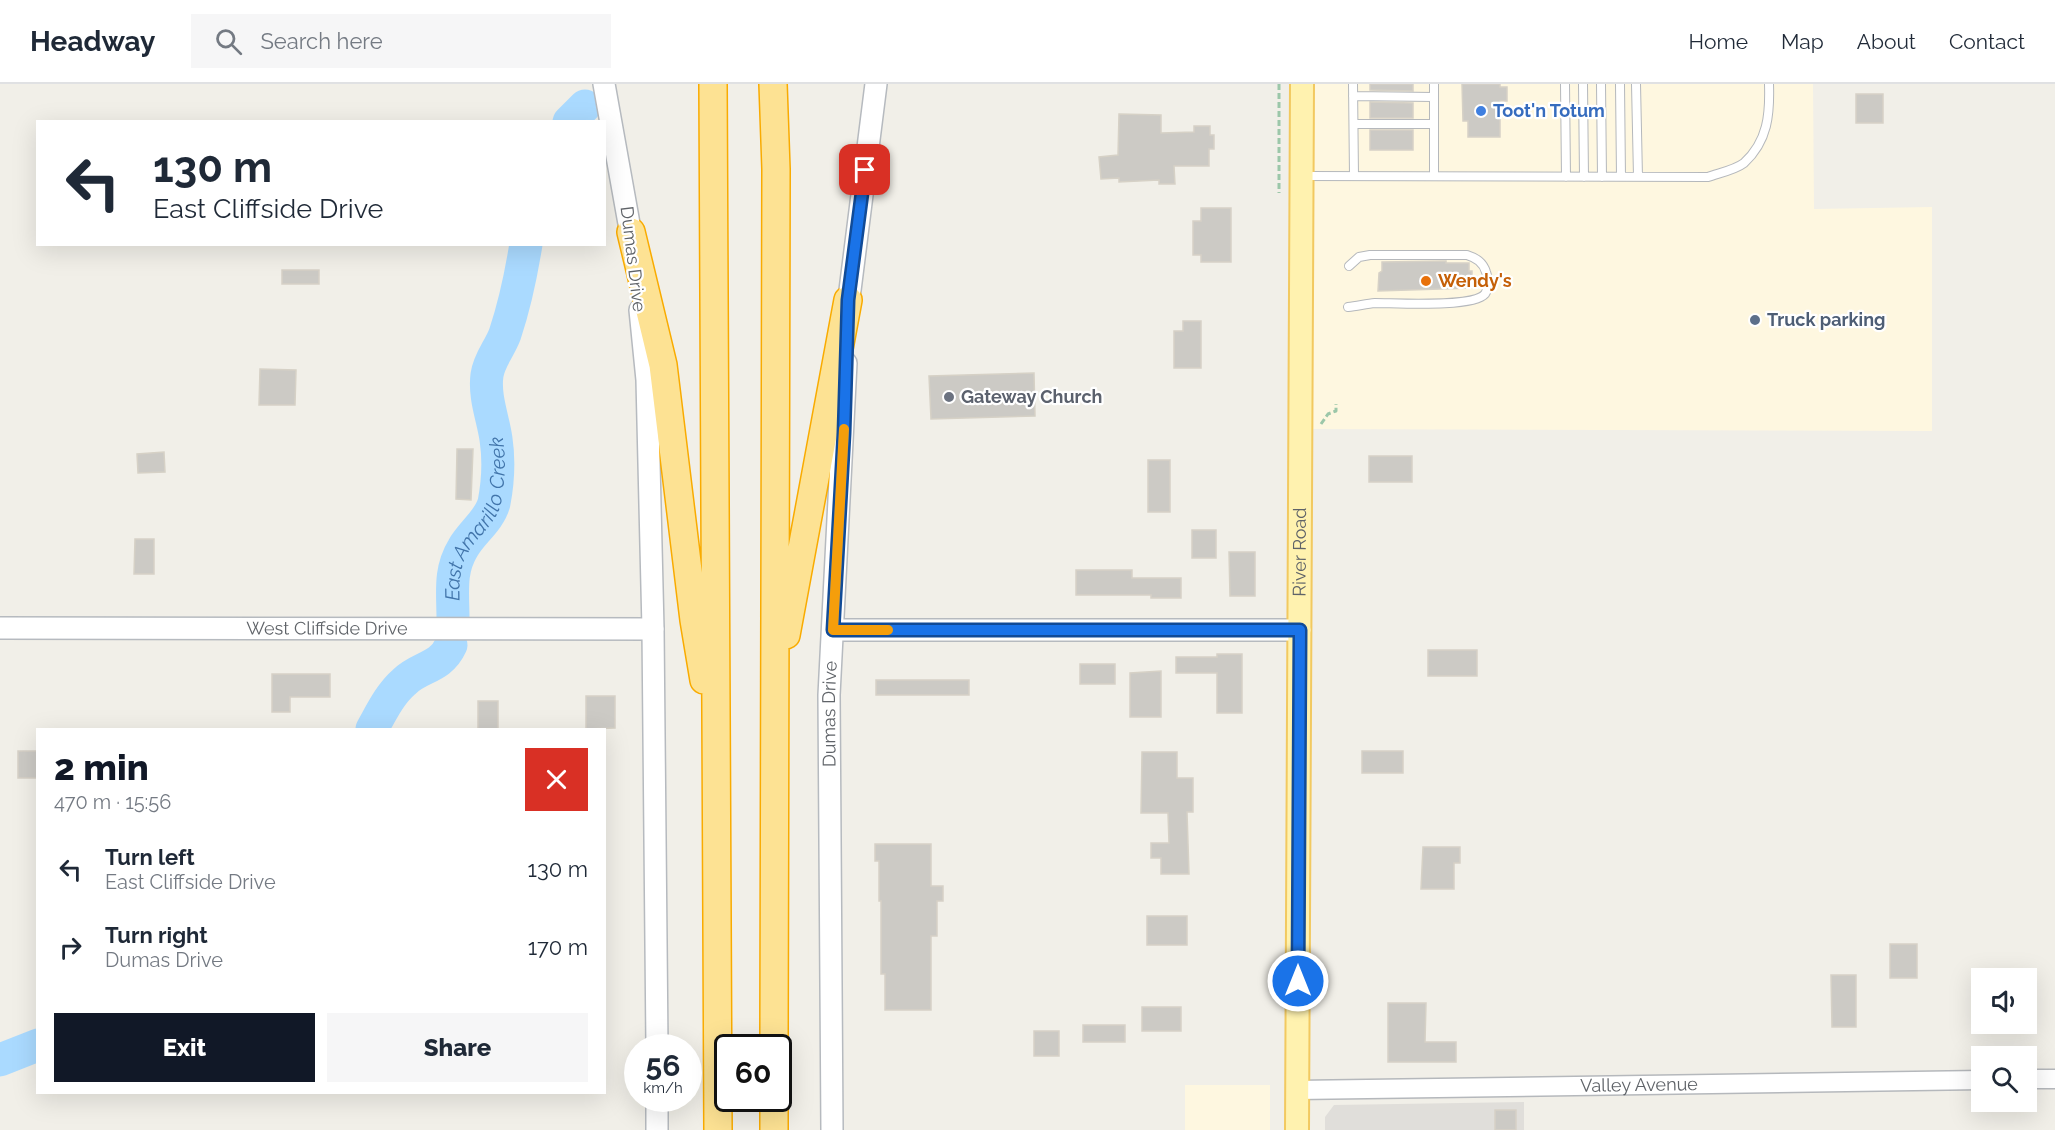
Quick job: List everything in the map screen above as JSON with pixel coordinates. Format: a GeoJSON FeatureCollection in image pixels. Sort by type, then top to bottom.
{"type":"FeatureCollection","features":[{"type":"Feature","properties":{"kind":"highway"},"geometry":{"type":"LineString","coordinates":[[713,84],[718,1130]]}},
{"type":"Feature","properties":{"kind":"highway"},"geometry":{"type":"LineString","coordinates":[[773,84],[776,170],[774,1034]]}},
{"type":"Feature","properties":{"kind":"highway"},"geometry":{"type":"LineString","coordinates":[[632,232],[663,365],[694,621],[718,757]]}},
{"type":"Feature","properties":{"kind":"highway"},"geometry":{"type":"LineString","coordinates":[[774,698],[848,300]]}},
{"type":"Feature","properties":{"kind":"highway"},"geometry":{"type":"LineString","coordinates":[[774,1112],[774,1130]]}},
{"type":"Feature","properties":{"kind":"main road","name":"Dumas Drive"},"geometry":{"type":"LineString","coordinates":[[604,84],[632,232],[647,380],[653,629],[657,1034]]}},
{"type":"Feature","properties":{"kind":"main road","name":"Dumas Drive"},"geometry":{"type":"LineString","coordinates":[[832,1130],[830,695],[844,433],[848,300],[876,84]]}},
{"type":"Feature","properties":{"kind":"main road","name":"River Road"},"geometry":{"type":"LineString","coordinates":[[1297,1130],[1302,84]]}},
{"type":"Feature","properties":{"kind":"main road","name":"West Cliffside Drive"},"geometry":{"type":"LineString","coordinates":[[0,628],[653,629]]}},
{"type":"Feature","properties":{"kind":"main road"},"geometry":{"type":"LineString","coordinates":[[833,630],[1300,630]]}},
{"type":"Feature","properties":{"kind":"main road"},"geometry":{"type":"LineString","coordinates":[[657,1112],[657,1130]]}},
{"type":"Feature","properties":{"kind":"street"},"geometry":{"type":"LineString","coordinates":[[2037,1079],[2055,1079]]}},
{"type":"Feature","properties":{"kind":"street","name":"Valley Avenue"},"geometry":{"type":"LineString","coordinates":[[1297,1090],[1971,1080]]}},
{"type":"Feature","properties":{"kind":"lane"},"geometry":{"type":"LineString","coordinates":[[1353,84],[1354,176]]}},
{"type":"Feature","properties":{"kind":"lane"},"geometry":{"type":"LineString","coordinates":[[1434,84],[1434,177]]}},
{"type":"Feature","properties":{"kind":"lane"},"geometry":{"type":"LineString","coordinates":[[1565,84],[1566,177]]}},
{"type":"Feature","properties":{"kind":"lane"},"geometry":{"type":"LineString","coordinates":[[1583,84],[1584,177]]}},
{"type":"Feature","properties":{"kind":"lane"},"geometry":{"type":"LineString","coordinates":[[1601,84],[1602,177]]}},
{"type":"Feature","properties":{"kind":"lane"},"geometry":{"type":"LineString","coordinates":[[1620,84],[1621,177]]}},
{"type":"Feature","properties":{"kind":"lane"},"geometry":{"type":"LineString","coordinates":[[1636,84],[1638,177]]}},
{"type":"Feature","properties":{"kind":"lane"},"geometry":{"type":"LineString","coordinates":[[1301,176],[1708,177],[1743,164],[1762,140],[1770,112],[1769,84]]}},
{"type":"Feature","properties":{"kind":"lane"},"geometry":{"type":"LineString","coordinates":[[1353,96],[1434,97]]}},
{"type":"Feature","properties":{"kind":"lane"},"geometry":{"type":"LineString","coordinates":[[1353,124],[1434,124]]}},
{"type":"Feature","properties":{"kind":"lane"},"geometry":{"type":"LineString","coordinates":[[1348,308],[1372,303],[1474,301],[1484,295],[1488,286],[1487,273],[1483,265],[1478,258],[1467,255],[1370,255],[1359,257],[1349,266]]}},
{"type":"Feature","properties":{"kind":"shaded area"},"geometry":{"type":"Polygon","coordinates":[[[1313,84],[1813,84],[1814,209],[1932,207],[1932,431],[1309,429],[1313,84]]]}},
{"type":"Feature","properties":{"kind":"shaded area"},"geometry":{"type":"Polygon","coordinates":[[[1185,1085],[1270,1085],[1270,1130],[1185,1130],[1185,1085]]]}},
{"type":"Feature","properties":{"kind":"shaded area"},"geometry":{"type":"Polygon","coordinates":[[[1524,1102],[1524,1130],[1325,1130],[1325,1117],[1334,1105],[1524,1102]]]}},
{"type":"Feature","properties":{"kind":"building"},"geometry":{"type":"Polygon","coordinates":[[[1370,84],[1413,84],[1413,91],[1370,90],[1370,84]]]}},
{"type":"Feature","properties":{"kind":"building","name":"Toot'n Totum"},"geometry":{"type":"Polygon","coordinates":[[[1462,84],[1500,84],[1500,87],[1507,87],[1507,101],[1500,101],[1500,137],[1468,137],[1468,121],[1463,121],[1462,84]]]}},
{"type":"Feature","properties":{"kind":"building"},"geometry":{"type":"Polygon","coordinates":[[[1856,94],[1883,94],[1883,123],[1856,123],[1856,94]]]}},
{"type":"Feature","properties":{"kind":"building"},"geometry":{"type":"Polygon","coordinates":[[[1370,102],[1413,103],[1413,118],[1370,118],[1370,102]]]}},
{"type":"Feature","properties":{"kind":"building"},"geometry":{"type":"Polygon","coordinates":[[[1119,114],[1161,115],[1161,133],[1194,132],[1194,126],[1210,126],[1210,135],[1214,135],[1214,149],[1209,149],[1209,166],[1174,166],[1175,184],[1159,184],[1159,180],[1119,182],[1119,178],[1101,179],[1099,157],[1118,155],[1119,114]]]}},
{"type":"Feature","properties":{"kind":"building"},"geometry":{"type":"Polygon","coordinates":[[[1370,130],[1413,130],[1413,150],[1370,150],[1370,130]]]}},
{"type":"Feature","properties":{"kind":"building"},"geometry":{"type":"Polygon","coordinates":[[[1201,208],[1231,208],[1231,262],[1201,262],[1201,255],[1193,255],[1193,221],[1201,221],[1201,208]]]}},
{"type":"Feature","properties":{"kind":"building","name":"Wendy's"},"geometry":{"type":"Polygon","coordinates":[[[1446,261],[1446,263],[1469,263],[1469,271],[1472,271],[1472,288],[1378,291],[1382,262],[1446,261]]]}},
{"type":"Feature","properties":{"kind":"building"},"geometry":{"type":"Polygon","coordinates":[[[282,270],[319,270],[319,284],[282,284],[282,270]]]}},
{"type":"Feature","properties":{"kind":"building"},"geometry":{"type":"Polygon","coordinates":[[[1183,321],[1201,321],[1201,368],[1174,368],[1174,331],[1183,331],[1183,321]]]}},
{"type":"Feature","properties":{"kind":"building"},"geometry":{"type":"Polygon","coordinates":[[[260,369],[296,370],[295,405],[259,405],[260,369]]]}},
{"type":"Feature","properties":{"kind":"building"},"geometry":{"type":"Polygon","coordinates":[[[1034,373],[1035,416],[931,419],[929,376],[1034,373]]]}},
{"type":"Feature","properties":{"kind":"building"},"geometry":{"type":"Polygon","coordinates":[[[457,449],[473,449],[471,500],[456,499],[457,449]]]}},
{"type":"Feature","properties":{"kind":"building"},"geometry":{"type":"Polygon","coordinates":[[[164,452],[165,472],[138,473],[137,454],[164,452]]]}},
{"type":"Feature","properties":{"kind":"building"},"geometry":{"type":"Polygon","coordinates":[[[1369,456],[1412,456],[1412,482],[1369,482],[1369,456]]]}},
{"type":"Feature","properties":{"kind":"building"},"geometry":{"type":"Polygon","coordinates":[[[1148,460],[1170,460],[1170,512],[1148,512],[1148,460]]]}},
{"type":"Feature","properties":{"kind":"building"},"geometry":{"type":"Polygon","coordinates":[[[1192,530],[1216,530],[1216,558],[1192,558],[1192,530]]]}},
{"type":"Feature","properties":{"kind":"building"},"geometry":{"type":"Polygon","coordinates":[[[135,539],[154,539],[154,574],[134,574],[135,539]]]}},
{"type":"Feature","properties":{"kind":"building"},"geometry":{"type":"Polygon","coordinates":[[[1229,552],[1255,552],[1255,596],[1230,596],[1229,552]]]}},
{"type":"Feature","properties":{"kind":"building"},"geometry":{"type":"Polygon","coordinates":[[[1076,570],[1132,570],[1132,578],[1181,578],[1181,598],[1151,598],[1151,595],[1076,595],[1076,570]]]}},
{"type":"Feature","properties":{"kind":"building"},"geometry":{"type":"Polygon","coordinates":[[[1428,650],[1477,650],[1477,676],[1428,676],[1428,650]]]}},
{"type":"Feature","properties":{"kind":"building"},"geometry":{"type":"Polygon","coordinates":[[[1217,654],[1242,654],[1242,713],[1217,713],[1217,673],[1176,673],[1176,657],[1217,657],[1217,654]]]}},
{"type":"Feature","properties":{"kind":"building"},"geometry":{"type":"Polygon","coordinates":[[[1080,664],[1115,664],[1115,684],[1080,684],[1080,664]]]}},
{"type":"Feature","properties":{"kind":"building"},"geometry":{"type":"Polygon","coordinates":[[[1161,671],[1161,717],[1130,717],[1130,673],[1161,671]]]}},
{"type":"Feature","properties":{"kind":"building"},"geometry":{"type":"Polygon","coordinates":[[[272,674],[330,674],[330,697],[290,697],[290,712],[272,712],[272,674]]]}},
{"type":"Feature","properties":{"kind":"building"},"geometry":{"type":"Polygon","coordinates":[[[876,680],[969,680],[969,695],[876,695],[876,680]]]}},
{"type":"Feature","properties":{"kind":"building"},"geometry":{"type":"Polygon","coordinates":[[[586,696],[615,696],[615,728],[586,728],[586,696]]]}},
{"type":"Feature","properties":{"kind":"building"},"geometry":{"type":"Polygon","coordinates":[[[478,701],[498,701],[498,728],[478,728],[478,701]]]}},
{"type":"Feature","properties":{"kind":"building"},"geometry":{"type":"Polygon","coordinates":[[[18,751],[36,751],[36,778],[18,778],[18,751]]]}},
{"type":"Feature","properties":{"kind":"building"},"geometry":{"type":"Polygon","coordinates":[[[1362,751],[1403,751],[1403,773],[1362,773],[1362,751]]]}},
{"type":"Feature","properties":{"kind":"building"},"geometry":{"type":"Polygon","coordinates":[[[1142,752],[1177,752],[1177,778],[1193,778],[1193,812],[1187,812],[1189,874],[1161,874],[1161,858],[1151,858],[1151,843],[1169,843],[1168,813],[1141,813],[1142,752]]]}},
{"type":"Feature","properties":{"kind":"building"},"geometry":{"type":"Polygon","coordinates":[[[875,844],[931,844],[931,886],[943,886],[943,901],[937,901],[937,936],[931,936],[931,1010],[885,1010],[885,974],[881,974],[879,861],[875,861],[875,844]]]}},
{"type":"Feature","properties":{"kind":"building"},"geometry":{"type":"Polygon","coordinates":[[[1423,847],[1460,847],[1460,863],[1454,863],[1454,889],[1421,889],[1423,847]]]}},
{"type":"Feature","properties":{"kind":"building"},"geometry":{"type":"Polygon","coordinates":[[[1147,916],[1187,916],[1187,945],[1147,945],[1147,916]]]}},
{"type":"Feature","properties":{"kind":"building"},"geometry":{"type":"Polygon","coordinates":[[[1890,944],[1917,944],[1917,978],[1890,978],[1890,944]]]}},
{"type":"Feature","properties":{"kind":"building"},"geometry":{"type":"Polygon","coordinates":[[[1831,975],[1856,975],[1856,1027],[1832,1027],[1831,975]]]}},
{"type":"Feature","properties":{"kind":"building"},"geometry":{"type":"Polygon","coordinates":[[[1388,1003],[1426,1003],[1425,1042],[1456,1042],[1456,1062],[1388,1062],[1388,1003]]]}},
{"type":"Feature","properties":{"kind":"building"},"geometry":{"type":"Polygon","coordinates":[[[1142,1007],[1181,1007],[1181,1031],[1142,1031],[1142,1007]]]}},
{"type":"Feature","properties":{"kind":"building"},"geometry":{"type":"Polygon","coordinates":[[[1083,1025],[1125,1025],[1125,1042],[1083,1042],[1083,1025]]]}},
{"type":"Feature","properties":{"kind":"building"},"geometry":{"type":"Polygon","coordinates":[[[1034,1031],[1059,1031],[1059,1056],[1034,1056],[1034,1031]]]}},
{"type":"Feature","properties":{"kind":"building"},"geometry":{"type":"Polygon","coordinates":[[[1495,1110],[1516,1110],[1516,1130],[1495,1130],[1495,1110]]]}},
{"type":"Feature","properties":{"kind":"waterway","name":"East Amarillo Creek"},"geometry":{"type":"LineString","coordinates":[[571,120],[585,106]]}},
{"type":"Feature","properties":{"kind":"waterway","name":"East Amarillo Creek"},"geometry":{"type":"LineString","coordinates":[[453,619],[453,582],[456,565],[467,542],[488,515],[494,503],[498,454],[486,383],[490,364],[509,323],[526,246]]}},
{"type":"Feature","properties":{"kind":"waterway","name":"East Amarillo Creek"},"geometry":{"type":"LineString","coordinates":[[373,728],[394,692],[410,677],[441,659],[451,645]]}},
{"type":"Feature","properties":{"kind":"waterway","name":"East Amarillo Creek"},"geometry":{"type":"LineString","coordinates":[[0,1060],[36,1046]]}},
{"type":"Feature","properties":{"kind":"slow traffic"},"geometry":{"type":"LineString","coordinates":[[844,429],[833,630],[888,630]]}},
{"type":"Feature","properties":{"kind":"place","name":"Toot'n Totum"},"geometry":{"type":"Point","coordinates":[1481,111]}},
{"type":"Feature","properties":{"kind":"place","name":"Wendy's"},"geometry":{"type":"Point","coordinates":[1426,281]}},
{"type":"Feature","properties":{"kind":"place","name":"Truck parking"},"geometry":{"type":"Point","coordinates":[1755,320]}},
{"type":"Feature","properties":{"kind":"place","name":"Gateway Church"},"geometry":{"type":"Point","coordinates":[949,397]}},
{"type":"Feature","properties":{"kind":"route"},"geometry":{"type":"LineString","coordinates":[[865,170],[848,300],[844,433],[833,630],[1300,630],[1298,981]]}}]}
